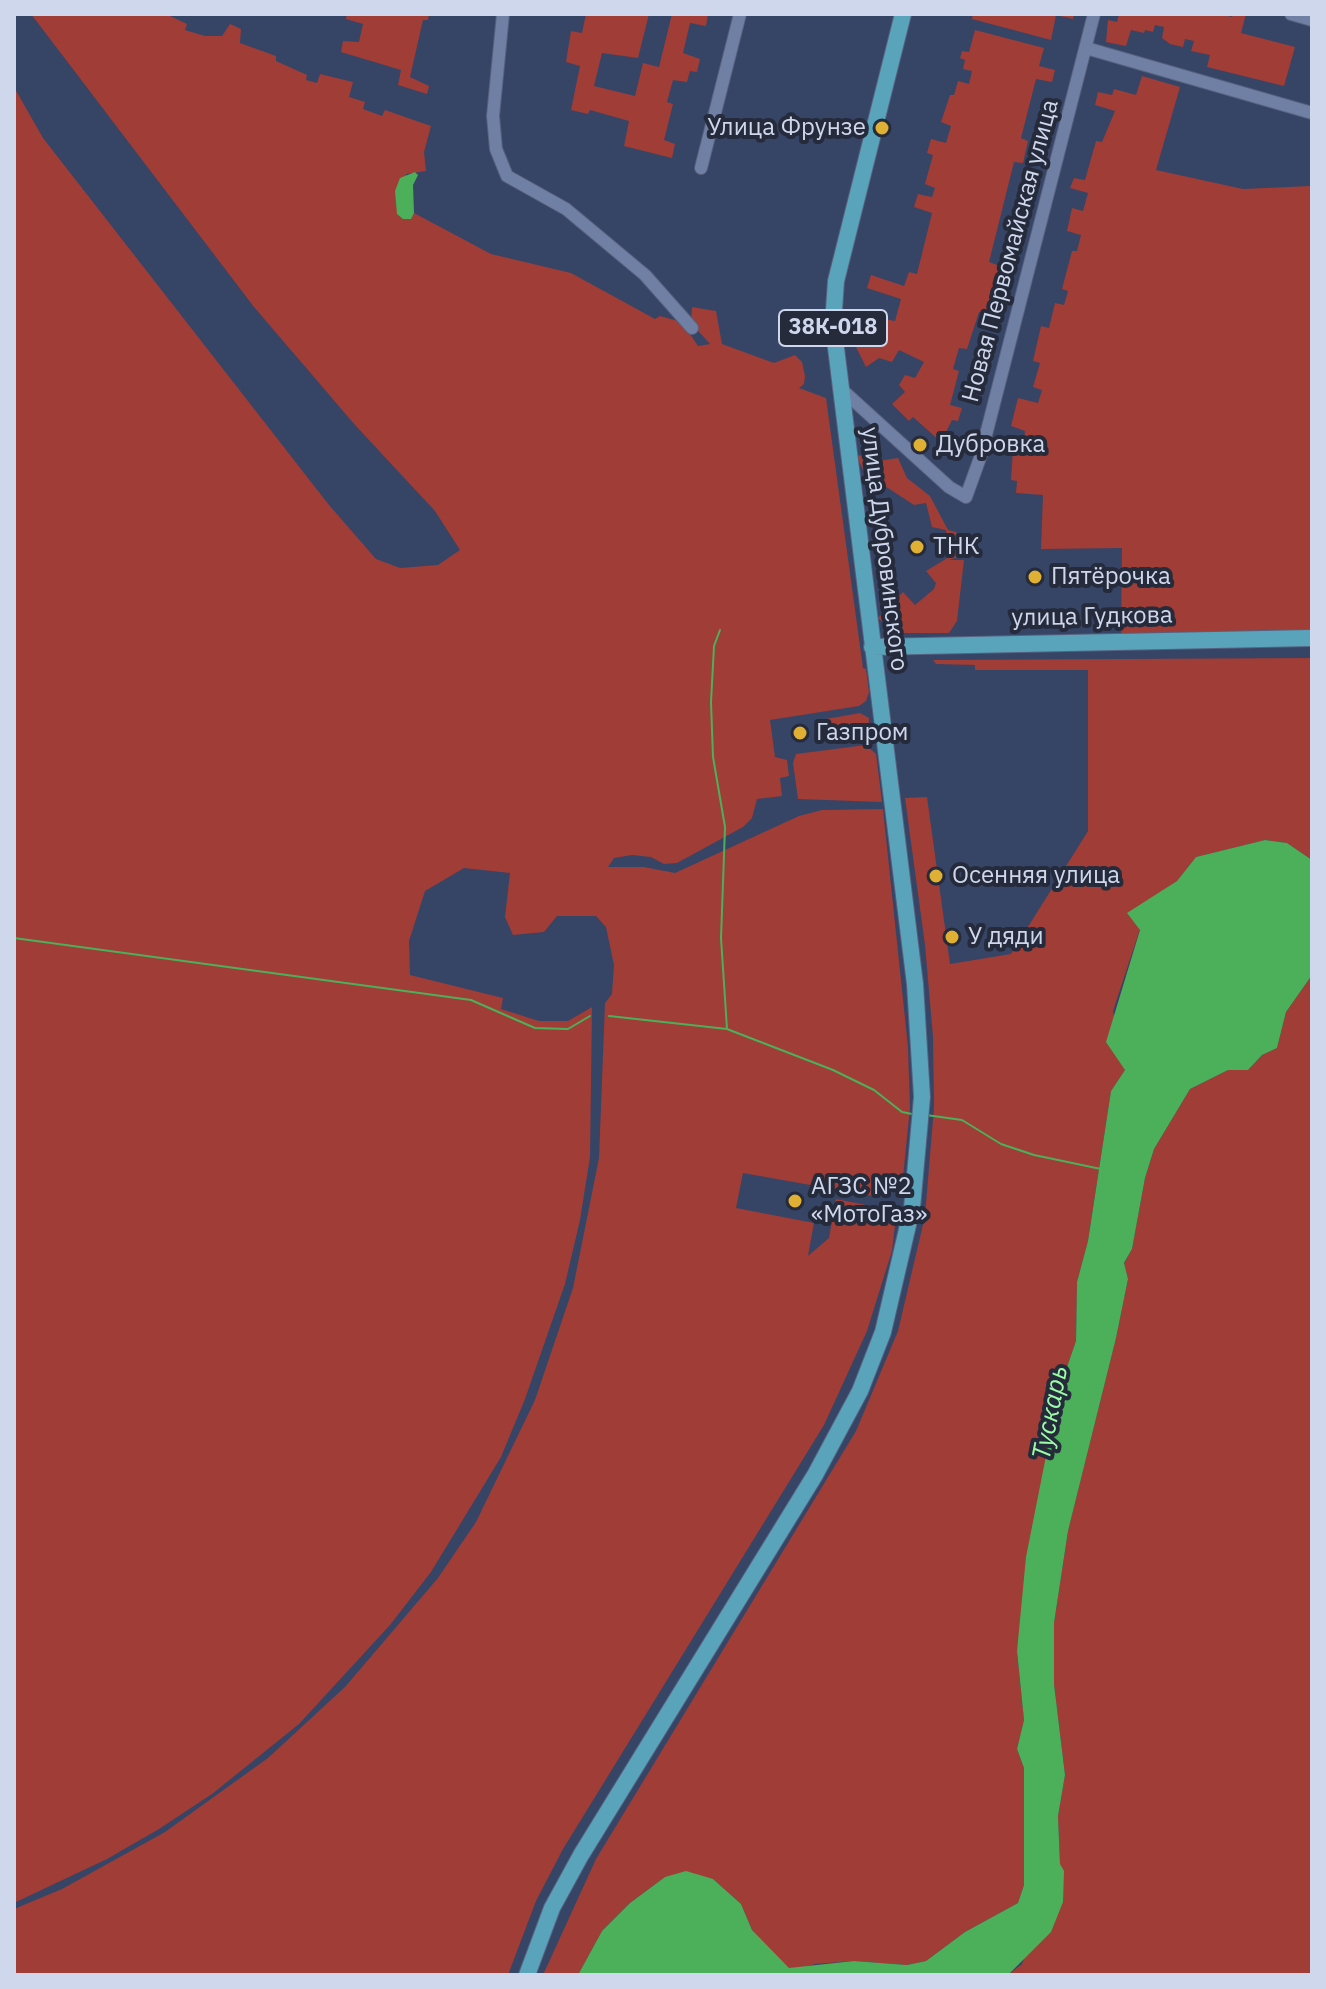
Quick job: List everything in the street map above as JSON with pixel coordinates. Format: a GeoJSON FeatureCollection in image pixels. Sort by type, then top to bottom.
{"type":"FeatureCollection","features":[{"type":"Feature","properties":{"kind":"main road","name":"улица Дубровинского"},"geometry":{"type":"LineString","coordinates":[[527,1975],[552,1908],[581,1855],[815,1475],[860,1391],[883,1332],[912,1208],[922,1097],[911,950],[833,324],[836,281],[901,15]]}},
{"type":"Feature","properties":{"kind":"main road","name":"улица Гудкова"},"geometry":{"type":"LineString","coordinates":[[872,647],[1312,638]]}},
{"type":"Feature","properties":{"kind":"street"},"geometry":{"type":"LineString","coordinates":[[503,14],[493,116],[496,149],[507,176],[566,209],[645,275],[692,328]]}},
{"type":"Feature","properties":{"kind":"street"},"geometry":{"type":"LineString","coordinates":[[701,168],[740,14]]}},
{"type":"Feature","properties":{"kind":"street","name":"Новая Первомайская улица"},"geometry":{"type":"LineString","coordinates":[[840,388],[949,487],[966,497],[980,458],[1094,14]]}},
{"type":"Feature","properties":{"kind":"street"},"geometry":{"type":"LineString","coordinates":[[1291,14],[1312,20]]}},
{"type":"Feature","properties":{"kind":"street"},"geometry":{"type":"LineString","coordinates":[[1086,48],[1312,113]]}},
{"type":"Feature","properties":{"kind":"shaded area"},"geometry":{"type":"Polygon","coordinates":[[[31,14],[166,14],[187,24],[185,30],[205,36],[222,36],[230,24],[241,29],[240,43],[276,56],[276,61],[307,75],[306,80],[317,83],[320,74],[353,82],[349,97],[365,102],[363,109],[382,116],[385,110],[431,126],[424,152],[426,171],[406,174],[411,219],[414,213],[491,254],[571,273],[655,319],[660,316],[682,322],[698,346],[710,344],[691,323],[692,307],[716,311],[722,344],[774,363],[795,355],[802,362],[805,376],[804,384],[799,388],[826,398],[863,668],[866,669],[869,692],[866,701],[859,706],[770,720],[775,757],[787,760],[789,776],[780,778],[782,796],[757,799],[752,818],[743,827],[677,863],[664,864],[651,857],[632,855],[614,858],[608,867],[644,867],[675,873],[799,816],[822,810],[883,809],[908,1047],[910,1108],[903,1177],[893,1192],[878,1197],[743,1173],[736,1208],[814,1223],[808,1256],[829,1238],[836,1199],[876,1207],[885,1211],[895,1225],[892,1251],[867,1331],[824,1425],[563,1849],[536,1901],[508,1975],[14,1975],[14,1909],[62,1889],[165,1832],[268,1758],[345,1687],[438,1578],[476,1522],[535,1400],[573,1288],[599,1158],[605,1003],[612,994],[614,965],[606,927],[596,916],[557,916],[544,932],[513,935],[505,917],[510,873],[464,868],[425,891],[409,941],[410,975],[503,998],[501,1009],[539,1021],[568,1021],[592,1007],[590,1157],[580,1220],[565,1284],[525,1399],[501,1457],[431,1572],[390,1625],[299,1724],[212,1794],[159,1829],[107,1859],[14,1903],[14,87],[43,138],[329,505],[376,559],[400,568],[438,565],[460,550],[435,511],[355,425],[254,307],[31,14]]]}},
{"type":"Feature","properties":{"kind":"shaded area"},"geometry":{"type":"Polygon","coordinates":[[[347,14],[429,14],[428,20],[423,20],[410,77],[429,86],[427,94],[398,85],[401,70],[341,52],[343,41],[359,42],[363,24],[346,19],[347,14]]]}},
{"type":"Feature","properties":{"kind":"shaded area"},"geometry":{"type":"Polygon","coordinates":[[[586,14],[649,14],[638,58],[602,53],[594,86],[635,96],[643,63],[659,67],[672,14],[708,14],[706,26],[690,23],[683,53],[700,59],[697,72],[690,71],[687,82],[673,80],[667,102],[673,104],[664,140],[675,144],[672,158],[624,146],[629,121],[590,110],[588,114],[571,110],[580,66],[566,62],[571,31],[582,33],[586,14]]]}},
{"type":"Feature","properties":{"kind":"shaded area"},"geometry":{"type":"Polygon","coordinates":[[[973,14],[1074,14],[1073,19],[1056,15],[1051,40],[972,19],[973,14]]]}},
{"type":"Feature","properties":{"kind":"shaded area"},"geometry":{"type":"Polygon","coordinates":[[[1119,14],[1219,14],[1232,17],[1233,14],[1246,14],[1241,33],[1295,47],[1284,86],[1207,67],[1210,55],[1191,51],[1194,41],[1185,39],[1183,47],[1170,44],[1162,38],[1164,27],[1155,25],[1153,32],[1145,30],[1144,33],[1131,30],[1126,46],[1106,42],[1108,20],[1117,22],[1119,14]]]}},
{"type":"Feature","properties":{"kind":"shaded area"},"geometry":{"type":"Polygon","coordinates":[[[975,30],[1044,48],[1039,66],[1055,70],[1052,82],[1036,79],[1021,138],[1028,141],[1023,163],[1014,162],[989,262],[1000,266],[988,314],[979,312],[967,349],[959,348],[953,369],[959,371],[950,405],[962,408],[958,421],[952,420],[941,442],[913,417],[909,421],[892,404],[905,392],[899,385],[905,375],[915,378],[924,362],[899,350],[892,362],[879,358],[866,367],[856,347],[880,346],[883,339],[879,337],[885,319],[895,321],[901,299],[867,288],[871,275],[904,286],[909,272],[917,274],[932,213],[914,207],[918,194],[932,197],[935,188],[925,184],[933,155],[927,153],[931,139],[946,143],[951,126],[941,122],[958,81],[969,84],[972,71],[963,69],[965,60],[960,58],[962,51],[969,52],[975,30]]]}},
{"type":"Feature","properties":{"kind":"shaded area"},"geometry":{"type":"Polygon","coordinates":[[[1142,76],[1180,87],[1156,170],[1243,189],[1310,186],[1312,177],[1312,630],[1121,636],[1122,548],[1041,549],[1043,495],[1016,493],[1017,481],[1011,480],[1013,449],[1023,449],[1025,431],[1011,426],[1018,398],[1038,403],[1042,390],[1033,387],[1040,363],[1033,361],[1041,326],[1049,328],[1055,303],[1064,305],[1068,291],[1062,289],[1072,251],[1077,251],[1081,235],[1067,231],[1072,208],[1083,211],[1088,193],[1070,188],[1074,178],[1085,180],[1096,141],[1102,142],[1115,111],[1095,105],[1098,92],[1112,95],[1114,89],[1136,95],[1142,76]]]}},
{"type":"Feature","properties":{"kind":"shaded area"},"geometry":{"type":"Polygon","coordinates":[[[415,172],[418,175],[413,185],[414,213],[411,219],[403,219],[397,214],[395,191],[400,178],[415,172]]]}},
{"type":"Feature","properties":{"kind":"shaded area"},"geometry":{"type":"Polygon","coordinates":[[[863,455],[871,462],[898,458],[907,478],[930,496],[948,530],[956,532],[964,555],[949,560],[964,560],[957,621],[949,633],[895,633],[878,618],[903,592],[915,605],[934,589],[936,583],[926,571],[949,557],[946,530],[932,527],[926,503],[914,505],[865,473],[856,456],[863,455]]]}},
{"type":"Feature","properties":{"kind":"shaded area"},"geometry":{"type":"Polygon","coordinates":[[[1312,658],[1312,860],[1287,843],[1265,840],[1196,857],[1177,881],[1128,914],[1140,929],[1113,1011],[1125,1070],[1111,1091],[1088,1241],[1077,1282],[1076,1341],[1056,1399],[1060,1419],[1048,1446],[1017,1651],[1024,1720],[1017,1749],[1024,1768],[1024,1885],[1018,1903],[965,1932],[926,1961],[907,1965],[854,1961],[815,1964],[801,1969],[789,1968],[770,1951],[752,1930],[741,1904],[713,1879],[665,1877],[630,1903],[602,1931],[578,1975],[543,1975],[596,1859],[856,1431],[898,1331],[925,1216],[934,1107],[933,1037],[925,945],[905,798],[927,797],[950,964],[1011,954],[1088,831],[1088,670],[975,670],[975,665],[936,664],[933,660],[1312,658]]]}},
{"type":"Feature","properties":{"kind":"shaded area"},"geometry":{"type":"Polygon","coordinates":[[[860,713],[869,718],[868,734],[835,741],[826,738],[823,726],[826,719],[860,713]]]}},
{"type":"Feature","properties":{"kind":"shaded area"},"geometry":{"type":"Polygon","coordinates":[[[866,745],[876,754],[882,802],[798,799],[793,763],[796,754],[866,745]]]}},
{"type":"Feature","properties":{"kind":"shaded area"},"geometry":{"type":"Polygon","coordinates":[[[1265,840],[1287,843],[1312,860],[1312,975],[1286,1012],[1277,1048],[1262,1055],[1248,1070],[1228,1070],[1190,1089],[1154,1149],[1145,1178],[1132,1249],[1124,1263],[1128,1279],[1116,1338],[1068,1531],[1054,1623],[1054,1684],[1065,1775],[1058,1816],[1060,1864],[1064,1871],[1063,1902],[1051,1932],[1008,1975],[578,1975],[602,1931],[630,1903],[665,1877],[686,1871],[713,1879],[741,1904],[752,1930],[789,1968],[854,1961],[907,1965],[926,1961],[965,1932],[1018,1903],[1024,1885],[1024,1768],[1017,1749],[1024,1720],[1017,1651],[1026,1557],[1048,1446],[1060,1419],[1056,1399],[1076,1341],[1077,1282],[1088,1241],[1111,1091],[1125,1070],[1106,1042],[1140,930],[1127,913],[1177,881],[1196,857],[1265,840]]]}},
{"type":"Feature","properties":{"kind":"shaded area"},"geometry":{"type":"Polygon","coordinates":[[[1312,975],[1312,1975],[1008,1975],[1022,1964],[1060,1864],[1058,1816],[1065,1775],[1054,1684],[1054,1623],[1068,1531],[1116,1338],[1128,1279],[1124,1264],[1132,1249],[1145,1178],[1154,1149],[1190,1089],[1228,1070],[1248,1070],[1262,1055],[1277,1048],[1286,1012],[1312,975]]]}},
{"type":"Feature","properties":{"kind":"waterway"},"geometry":{"type":"LineString","coordinates":[[720,630],[714,646],[711,702],[713,757],[725,827],[721,938],[727,1029],[833,1070],[874,1090],[902,1112],[912,1114]]}},
{"type":"Feature","properties":{"kind":"waterway"},"geometry":{"type":"LineString","coordinates":[[14,938],[471,1000],[535,1028],[568,1029],[590,1016]]}},
{"type":"Feature","properties":{"kind":"waterway"},"geometry":{"type":"LineString","coordinates":[[609,1016],[727,1029]]}},
{"type":"Feature","properties":{"kind":"waterway"},"geometry":{"type":"LineString","coordinates":[[926,1115],[962,1120],[1001,1144],[1034,1155],[1101,1169]]}},
{"type":"Feature","properties":{"kind":"place","name":"Улица Фрунзе"},"geometry":{"type":"Point","coordinates":[882,128]}},
{"type":"Feature","properties":{"kind":"place","name":"Дубровка"},"geometry":{"type":"Point","coordinates":[920,445]}},
{"type":"Feature","properties":{"kind":"place","name":"ТНК"},"geometry":{"type":"Point","coordinates":[917,547]}},
{"type":"Feature","properties":{"kind":"place","name":"Пятёрочка"},"geometry":{"type":"Point","coordinates":[1035,577]}},
{"type":"Feature","properties":{"kind":"place","name":"Газпром"},"geometry":{"type":"Point","coordinates":[800,733]}},
{"type":"Feature","properties":{"kind":"place","name":"Осенняя улица"},"geometry":{"type":"Point","coordinates":[936,876]}},
{"type":"Feature","properties":{"kind":"place","name":"У дяди"},"geometry":{"type":"Point","coordinates":[952,937]}},
{"type":"Feature","properties":{"kind":"place","name":"АГЗС №2 «МотоГаз»"},"geometry":{"type":"Point","coordinates":[795,1201]}},
{"type":"Feature","properties":{"kind":"water label","name":"Тускарь"},"geometry":{"type":"Point","coordinates":[1051,1413]}}]}
